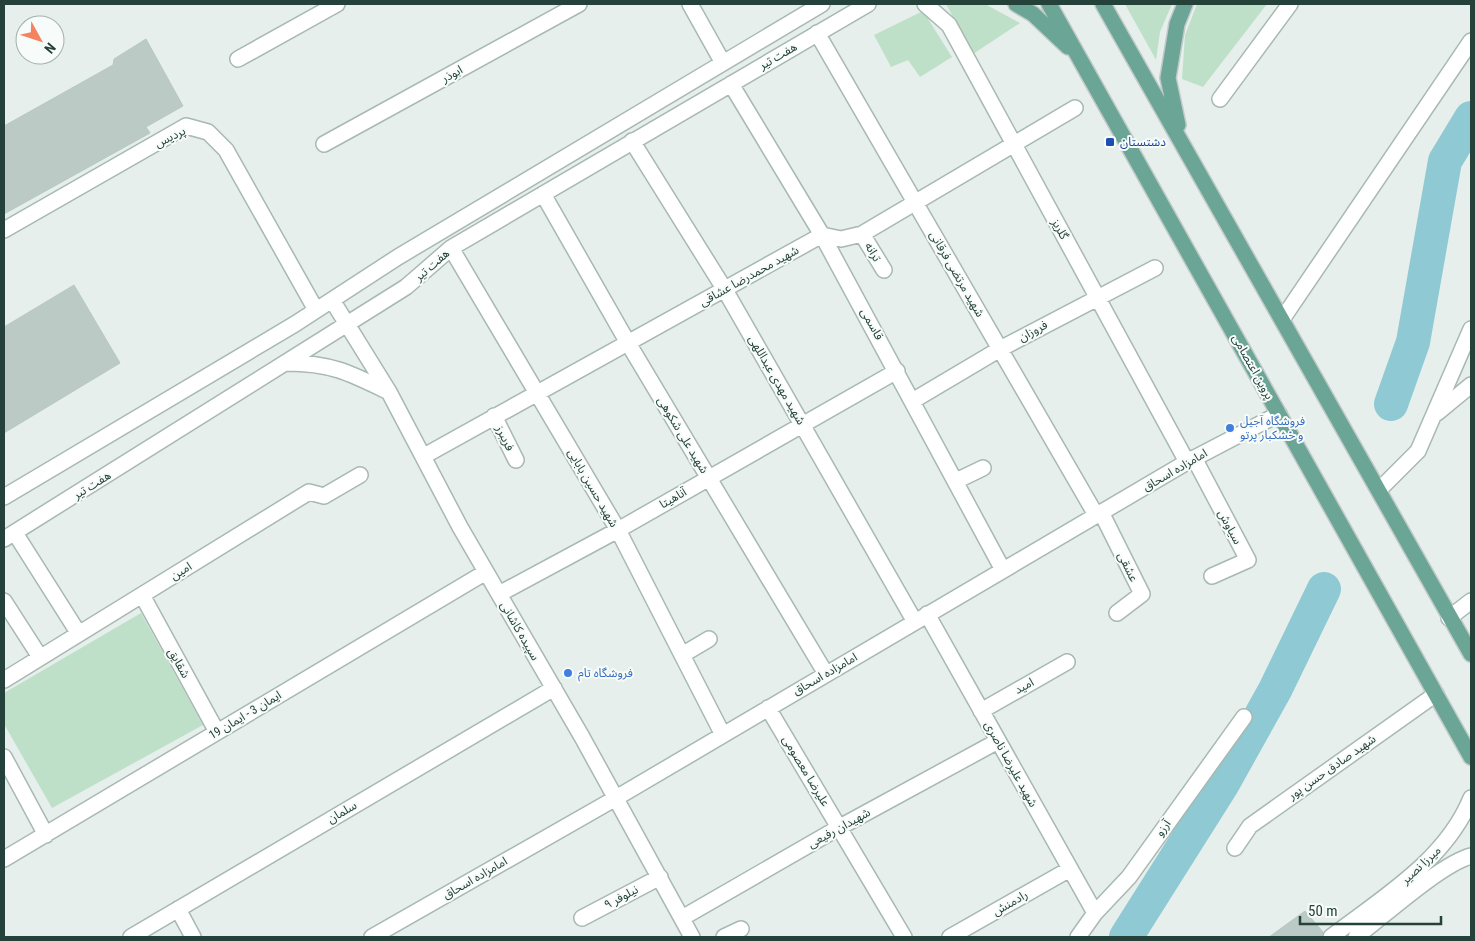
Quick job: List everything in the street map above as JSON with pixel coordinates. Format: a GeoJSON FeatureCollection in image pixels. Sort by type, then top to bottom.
{"type":"FeatureCollection","features":[{"type":"Feature","properties":{"kind":"main road"},"geometry":{"type":"LineString","coordinates":[[1016,4],[1033,14],[1082,61]]}},
{"type":"Feature","properties":{"kind":"main road","name":"پروین اعتصامی"},"geometry":{"type":"LineString","coordinates":[[1049,4],[1471,757]]}},
{"type":"Feature","properties":{"kind":"main road"},"geometry":{"type":"LineString","coordinates":[[1103,4],[1181,138],[1449,618],[1471,654]]}},
{"type":"Feature","properties":{"kind":"main road"},"geometry":{"type":"LineString","coordinates":[[1181,138],[1168,78],[1177,24],[1185,4]]}},
{"type":"Feature","properties":{"kind":"street"},"geometry":{"type":"LineString","coordinates":[[238,59],[337,4]]}},
{"type":"Feature","properties":{"kind":"street","name":"ابوذر"},"geometry":{"type":"LineString","coordinates":[[324,144],[579,4]]}},
{"type":"Feature","properties":{"kind":"street"},"geometry":{"type":"LineString","coordinates":[[690,4],[723,63]]}},
{"type":"Feature","properties":{"kind":"street","name":"هفت تیر"},"geometry":{"type":"LineString","coordinates":[[4,497],[316,310],[398,257],[822,4]]}},
{"type":"Feature","properties":{"kind":"street","name":"هفت تیر"},"geometry":{"type":"LineString","coordinates":[[9,536],[348,325],[406,287],[451,248],[868,4]]}},
{"type":"Feature","properties":{"kind":"street","name":"گلریز"},"geometry":{"type":"LineString","coordinates":[[925,4],[949,25],[1013,144],[1190,460]]}},
{"type":"Feature","properties":{"kind":"street"},"geometry":{"type":"LineString","coordinates":[[1220,98],[1290,4]]}},
{"type":"Feature","properties":{"kind":"street","name":"شهید مرتضی فرقانی"},"geometry":{"type":"LineString","coordinates":[[817,34],[1098,514]]}},
{"type":"Feature","properties":{"kind":"street"},"geometry":{"type":"LineString","coordinates":[[1282,318],[1471,41]]}},
{"type":"Feature","properties":{"kind":"street","name":"قاسمی"},"geometry":{"type":"LineString","coordinates":[[730,84],[822,235],[914,400],[1003,570]]}},
{"type":"Feature","properties":{"kind":"street"},"geometry":{"type":"LineString","coordinates":[[822,235],[841,239],[862,234],[1075,108]]}},
{"type":"Feature","properties":{"kind":"street","name":"پردیس"},"geometry":{"type":"LineString","coordinates":[[4,230],[186,126],[208,132],[226,150],[316,310]]}},
{"type":"Feature","properties":{"kind":"street","name":"شهید مهدی عبداللهی"},"geometry":{"type":"LineString","coordinates":[[632,142],[725,290],[802,424],[921,618]]}},
{"type":"Feature","properties":{"kind":"street","name":"شهید علی شکوهی"},"geometry":{"type":"LineString","coordinates":[[543,194],[628,343],[826,674]]}},
{"type":"Feature","properties":{"kind":"street","name":"ترانه"},"geometry":{"type":"LineString","coordinates":[[862,234],[884,270]]}},
{"type":"Feature","properties":{"kind":"street","name":"شهید محمدرضا عشاقی"},"geometry":{"type":"LineString","coordinates":[[424,456],[822,235]]}},
{"type":"Feature","properties":{"kind":"street","name":"شهید حسین بابایی"},"geometry":{"type":"LineString","coordinates":[[451,248],[618,530],[723,734]]}},
{"type":"Feature","properties":{"kind":"street","name":"فروزان"},"geometry":{"type":"LineString","coordinates":[[914,400],[1000,349],[1155,268]]}},
{"type":"Feature","properties":{"kind":"street","name":"سپیده کاشانی"},"geometry":{"type":"LineString","coordinates":[[332,300],[389,392],[486,572],[554,688],[692,937]]}},
{"type":"Feature","properties":{"kind":"street"},"geometry":{"type":"LineString","coordinates":[[1379,490],[1418,450],[1471,329]]}},
{"type":"Feature","properties":{"kind":"street"},"geometry":{"type":"LineString","coordinates":[[287,363],[315,363],[349,372],[389,392]]}},
{"type":"Feature","properties":{"kind":"street","name":"آناهیتا"},"geometry":{"type":"LineString","coordinates":[[499,594],[618,530],[898,371]]}},
{"type":"Feature","properties":{"kind":"street"},"geometry":{"type":"LineString","coordinates":[[1434,415],[1471,385]]}},
{"type":"Feature","properties":{"kind":"street","name":"امامزاده اسحاق"},"geometry":{"type":"LineString","coordinates":[[372,937],[391,933],[723,734],[1190,460],[1279,414]]}},
{"type":"Feature","properties":{"kind":"street","name":"فریبرز"},"geometry":{"type":"LineString","coordinates":[[494,416],[516,460]]}},
{"type":"Feature","properties":{"kind":"street","name":"سیاوش"},"geometry":{"type":"LineString","coordinates":[[1190,460],[1248,560],[1212,576]]}},
{"type":"Feature","properties":{"kind":"street"},"geometry":{"type":"LineString","coordinates":[[956,481],[982,468]]}},
{"type":"Feature","properties":{"kind":"street","name":"امین"},"geometry":{"type":"LineString","coordinates":[[4,680],[309,492],[324,496],[360,475]]}},
{"type":"Feature","properties":{"kind":"street","name":"عشقی"},"geometry":{"type":"LineString","coordinates":[[1098,514],[1142,594],[1117,613]]}},
{"type":"Feature","properties":{"kind":"street"},"geometry":{"type":"LineString","coordinates":[[9,536],[79,634]]}},
{"type":"Feature","properties":{"kind":"street","name":"ایمان 3 - ایمان 19"},"geometry":{"type":"LineString","coordinates":[[4,860],[486,572]]}},
{"type":"Feature","properties":{"kind":"street","name":"شقایق"},"geometry":{"type":"LineString","coordinates":[[142,595],[217,732]]}},
{"type":"Feature","properties":{"kind":"street"},"geometry":{"type":"LineString","coordinates":[[4,600],[40,658]]}},
{"type":"Feature","properties":{"kind":"street"},"geometry":{"type":"LineString","coordinates":[[1449,618],[1471,601]]}},
{"type":"Feature","properties":{"kind":"street","name":"شهید علیرضا ناصری"},"geometry":{"type":"LineString","coordinates":[[921,618],[981,710],[1095,913]]}},
{"type":"Feature","properties":{"kind":"street"},"geometry":{"type":"LineString","coordinates":[[682,655],[709,639]]}},
{"type":"Feature","properties":{"kind":"street","name":"امید"},"geometry":{"type":"LineString","coordinates":[[981,710],[1067,662]]}},
{"type":"Feature","properties":{"kind":"street","name":"سلمان"},"geometry":{"type":"LineString","coordinates":[[131,937],[554,688]]}},
{"type":"Feature","properties":{"kind":"street","name":"شهید صادق حسن پور"},"geometry":{"type":"LineString","coordinates":[[1235,848],[1250,826],[1436,694]]}},
{"type":"Feature","properties":{"kind":"street","name":"علیرضا معصومی"},"geometry":{"type":"LineString","coordinates":[[768,708],[904,937]]}},
{"type":"Feature","properties":{"kind":"street","name":"آرزو"},"geometry":{"type":"LineString","coordinates":[[1078,937],[1095,913],[1128,877],[1244,717]]}},
{"type":"Feature","properties":{"kind":"street","name":"شهیدان رفیعی"},"geometry":{"type":"LineString","coordinates":[[682,918],[840,827],[998,741]]}},
{"type":"Feature","properties":{"kind":"street"},"geometry":{"type":"LineString","coordinates":[[4,758],[46,835]]}},
{"type":"Feature","properties":{"kind":"street","name":"میرزا نصیر"},"geometry":{"type":"LineString","coordinates":[[1331,937],[1413,874],[1457,826],[1471,798]]}},
{"type":"Feature","properties":{"kind":"street","name":"میرزا نصیر"},"geometry":{"type":"LineString","coordinates":[[1356,937],[1437,874],[1464,858],[1471,856]]}},
{"type":"Feature","properties":{"kind":"street"},"geometry":{"type":"LineString","coordinates":[[1426,861],[1432,859],[1437,861],[1440,866],[1437,874]]}},
{"type":"Feature","properties":{"kind":"street","name":"رادمنش"},"geometry":{"type":"LineString","coordinates":[[950,937],[1070,869]]}},
{"type":"Feature","properties":{"kind":"street","name":"نیلوفر ۹"},"geometry":{"type":"LineString","coordinates":[[582,918],[660,877]]}},
{"type":"Feature","properties":{"kind":"street"},"geometry":{"type":"LineString","coordinates":[[178,909],[193,937]]}},
{"type":"Feature","properties":{"kind":"street"},"geometry":{"type":"LineString","coordinates":[[724,937],[741,929]]}},
{"type":"Feature","properties":{"kind":"green space"},"geometry":{"type":"Polygon","coordinates":[[[946,4],[985,4],[1020,23],[973,54],[946,4]]]}},
{"type":"Feature","properties":{"kind":"green space"},"geometry":{"type":"Polygon","coordinates":[[[1125,4],[1172,4],[1160,32],[1156,60],[1125,4]]]}},
{"type":"Feature","properties":{"kind":"green space"},"geometry":{"type":"Polygon","coordinates":[[[1197,4],[1267,4],[1203,87],[1182,79],[1185,35],[1197,4]]]}},
{"type":"Feature","properties":{"kind":"green space"},"geometry":{"type":"Polygon","coordinates":[[[923,11],[952,57],[920,77],[908,60],[891,67],[874,35],[923,11]]]}},
{"type":"Feature","properties":{"kind":"green space"},"geometry":{"type":"Polygon","coordinates":[[[141,613],[203,725],[52,808],[4,724],[4,693],[141,613]]]}},
{"type":"Feature","properties":{"kind":"building"},"geometry":{"type":"Polygon","coordinates":[[[146,39],[183,106],[146,127],[150,133],[4,214],[4,126],[113,65],[114,59],[146,39]]]}},
{"type":"Feature","properties":{"kind":"building"},"geometry":{"type":"Polygon","coordinates":[[[74,285],[120,363],[4,433],[4,327],[74,285]]]}},
{"type":"Feature","properties":{"kind":"building"},"geometry":{"type":"Polygon","coordinates":[[[1305,911],[1323,932],[1322,937],[1269,937],[1305,911]]]}},
{"type":"Feature","properties":{"kind":"waterway"},"geometry":{"type":"LineString","coordinates":[[1391,404],[1413,342],[1445,161],[1471,118]]}},
{"type":"Feature","properties":{"kind":"waterway"},"geometry":{"type":"LineString","coordinates":[[1126,937],[1222,785],[1275,690],[1324,589]]}},
{"type":"Feature","properties":{"kind":"place","name":"دشتستان"},"geometry":{"type":"Point","coordinates":[1110,142]}},
{"type":"Feature","properties":{"kind":"place","name":"فروشگاه آجیل و خشکبار پرتو"},"geometry":{"type":"Point","coordinates":[1230,428]}},
{"type":"Feature","properties":{"kind":"place","name":"فروشگاه تام"},"geometry":{"type":"Point","coordinates":[568,673]}}]}
